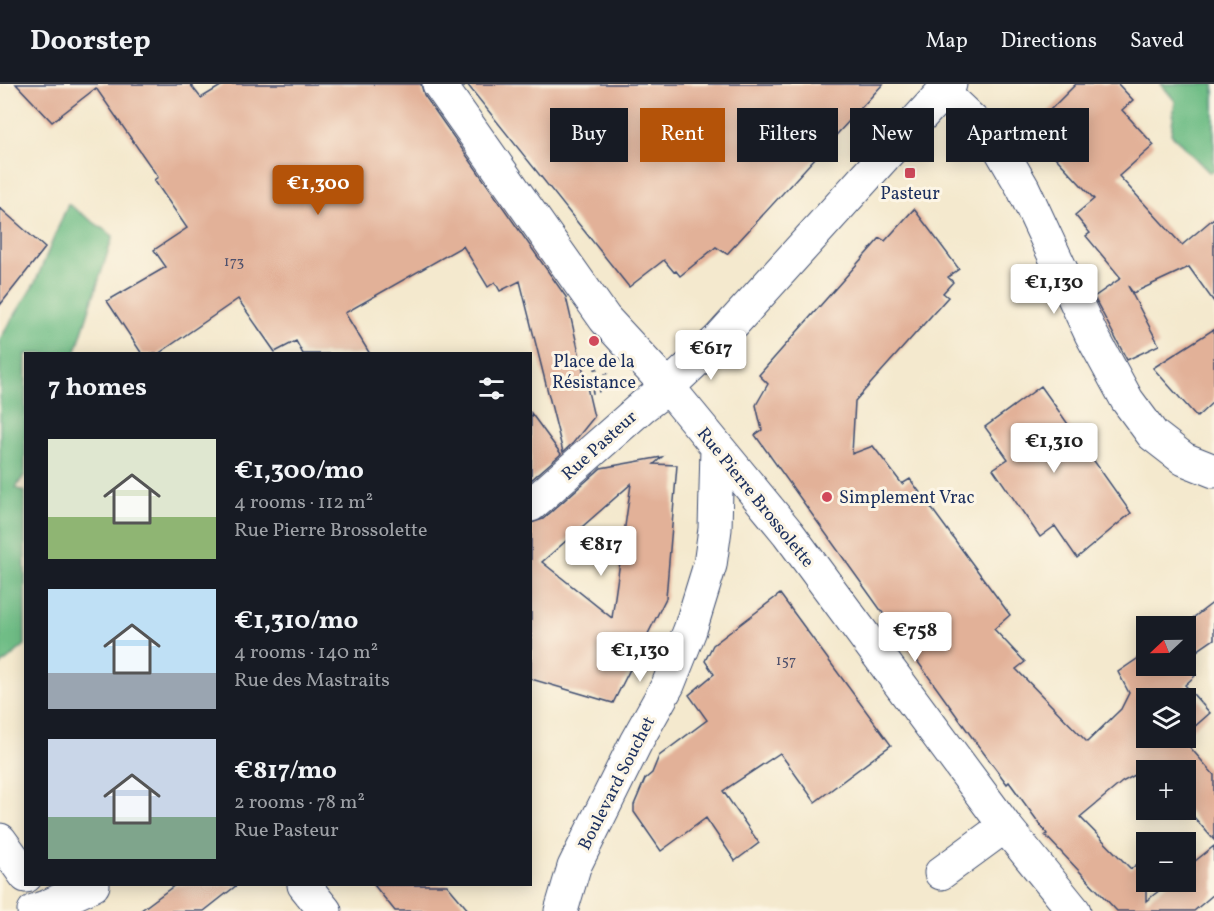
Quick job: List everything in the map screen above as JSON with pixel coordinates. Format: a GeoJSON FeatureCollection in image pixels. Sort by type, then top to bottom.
{"type":"FeatureCollection","features":[{"type":"Feature","properties":{"kind":"street","name":"Rue Pierre Brossolette"},"geometry":{"type":"LineString","coordinates":[[440,84],[599,311],[668,387],[788,533],[1005,826],[1056,905]]}},
{"type":"Feature","properties":{"kind":"street","name":"Rue Pasteur"},"geometry":{"type":"LineString","coordinates":[[532,505],[643,406],[668,387],[719,339],[947,89]]}},
{"type":"Feature","properties":{"kind":"street"},"geometry":{"type":"LineString","coordinates":[[947,89],[998,145],[1023,188],[1091,334],[1127,400],[1154,435],[1184,459],[1214,471]]}},
{"type":"Feature","properties":{"kind":"street","name":"Boulevard Souchet"},"geometry":{"type":"LineString","coordinates":[[561,911],[574,867],[636,742],[668,685],[690,630],[710,565],[715,529],[717,448]]}},
{"type":"Feature","properties":{"kind":"street"},"geometry":{"type":"LineString","coordinates":[[941,873],[1005,826]]}},
{"type":"Feature","properties":{"kind":"street"},"geometry":{"type":"LineString","coordinates":[[0,840],[24,873]]}},
{"type":"Feature","properties":{"kind":"street"},"geometry":{"type":"LineString","coordinates":[[37,901],[90,886]]}},
{"type":"Feature","properties":{"kind":"street"},"geometry":{"type":"LineString","coordinates":[[305,886],[325,911]]}},
{"type":"Feature","properties":{"kind":"path"},"geometry":{"type":"LineString","coordinates":[[592,392],[602,390],[594,358],[602,357]]}},
{"type":"Feature","properties":{"kind":"path"},"geometry":{"type":"LineString","coordinates":[[605,368],[611,391]]}},
{"type":"Feature","properties":{"kind":"green space"},"geometry":{"type":"Polygon","coordinates":[[[1161,84],[1214,84],[1214,171],[1209,172],[1171,134],[1175,101],[1161,84]]]}},
{"type":"Feature","properties":{"kind":"green space"},"geometry":{"type":"Polygon","coordinates":[[[68,204],[113,236],[76,352],[24,352],[24,476],[16,488],[24,492],[24,646],[0,666],[0,339],[35,283],[68,204]]]}},
{"type":"Feature","properties":{"kind":"building"},"geometry":{"type":"Polygon","coordinates":[[[16,84],[190,84],[201,98],[224,84],[421,84],[424,95],[566,297],[594,417],[563,452],[520,281],[500,291],[495,282],[488,287],[463,246],[345,313],[369,352],[302,352],[296,341],[275,352],[238,299],[161,352],[141,352],[107,301],[166,267],[154,250],[187,228],[154,180],[158,177],[96,88],[52,122],[16,84]]]}},
{"type":"Feature","properties":{"kind":"building"},"geometry":{"type":"Polygon","coordinates":[[[467,84],[883,84],[861,108],[850,108],[850,120],[838,133],[838,108],[737,108],[737,162],[811,162],[727,254],[716,247],[680,276],[664,260],[629,287],[467,84]]]}},
{"type":"Feature","properties":{"kind":"building"},"geometry":{"type":"Polygon","coordinates":[[[1076,84],[1118,84],[1133,100],[1122,110],[1154,145],[1119,176],[1182,245],[1214,218],[1214,302],[1189,267],[1133,293],[1128,286],[1159,345],[1127,360],[1094,297],[1121,278],[1086,236],[1090,233],[1075,215],[1094,199],[1060,162],[1089,162],[1089,108],[1052,108],[1076,84]]]}},
{"type":"Feature","properties":{"kind":"building"},"geometry":{"type":"Polygon","coordinates":[[[0,208],[45,248],[0,305],[0,208]]]}},
{"type":"Feature","properties":{"kind":"building"},"geometry":{"type":"Polygon","coordinates":[[[914,209],[959,269],[948,277],[953,282],[943,293],[948,297],[855,401],[852,454],[873,446],[902,484],[910,479],[1010,615],[994,629],[1025,662],[1016,669],[1087,742],[1121,709],[1129,693],[1118,672],[1136,660],[1136,676],[1195,676],[1185,685],[1188,688],[1136,688],[1136,748],[1191,748],[1214,775],[1214,840],[1196,820],[1196,760],[1136,760],[1136,774],[1122,782],[1080,817],[1131,869],[1136,865],[1136,892],[1146,892],[1146,901],[1157,892],[1196,892],[1196,860],[1214,846],[1214,894],[1194,911],[1117,911],[1045,835],[1047,834],[1009,782],[1007,784],[974,740],[755,435],[762,430],[756,405],[768,384],[759,375],[880,238],[885,241],[914,209]]]}},
{"type":"Feature","properties":{"kind":"building"},"geometry":{"type":"Polygon","coordinates":[[[1214,329],[1214,401],[1197,417],[1153,368],[1214,329]]]}},
{"type":"Feature","properties":{"kind":"building"},"geometry":{"type":"Polygon","coordinates":[[[1041,386],[1131,513],[1077,558],[1055,526],[1040,537],[993,469],[1008,459],[985,427],[1041,386]]]}},
{"type":"Feature","properties":{"kind":"building"},"geometry":{"type":"Polygon","coordinates":[[[532,414],[561,454],[532,479],[532,414]]]}},
{"type":"Feature","properties":{"kind":"building"},"geometry":{"type":"Polygon","coordinates":[[[662,457],[654,464],[677,465],[666,598],[613,703],[532,679],[532,523],[543,519],[601,468],[662,457]],[[631,484],[542,562],[612,618],[631,484]]]}},
{"type":"Feature","properties":{"kind":"building"},"geometry":{"type":"Polygon","coordinates":[[[780,594],[891,745],[815,802],[780,753],[723,791],[759,843],[735,861],[706,818],[661,851],[634,812],[634,805],[645,779],[652,773],[659,756],[707,720],[689,695],[714,674],[705,661],[713,645],[780,594]]]}},
{"type":"Feature","properties":{"kind":"building"},"geometry":{"type":"Polygon","coordinates":[[[1214,602],[1214,639],[1196,651],[1196,616],[1214,602]]]}},
{"type":"Feature","properties":{"kind":"building"},"geometry":{"type":"Polygon","coordinates":[[[1196,697],[1210,713],[1196,725],[1196,697]]]}},
{"type":"Feature","properties":{"kind":"building"},"geometry":{"type":"Polygon","coordinates":[[[174,886],[236,886],[204,911],[140,911],[174,886]]]}},
{"type":"Feature","properties":{"kind":"building"},"geometry":{"type":"Polygon","coordinates":[[[375,886],[448,886],[469,911],[395,911],[375,886]]]}},
{"type":"Feature","properties":{"kind":"place","name":"Pasteur"},"geometry":{"type":"Point","coordinates":[910,173]}},
{"type":"Feature","properties":{"kind":"place","name":"Place de la Résistance"},"geometry":{"type":"Point","coordinates":[594,341]}},
{"type":"Feature","properties":{"kind":"place","name":"Simplement Vrac"},"geometry":{"type":"Point","coordinates":[827,497]}}]}
